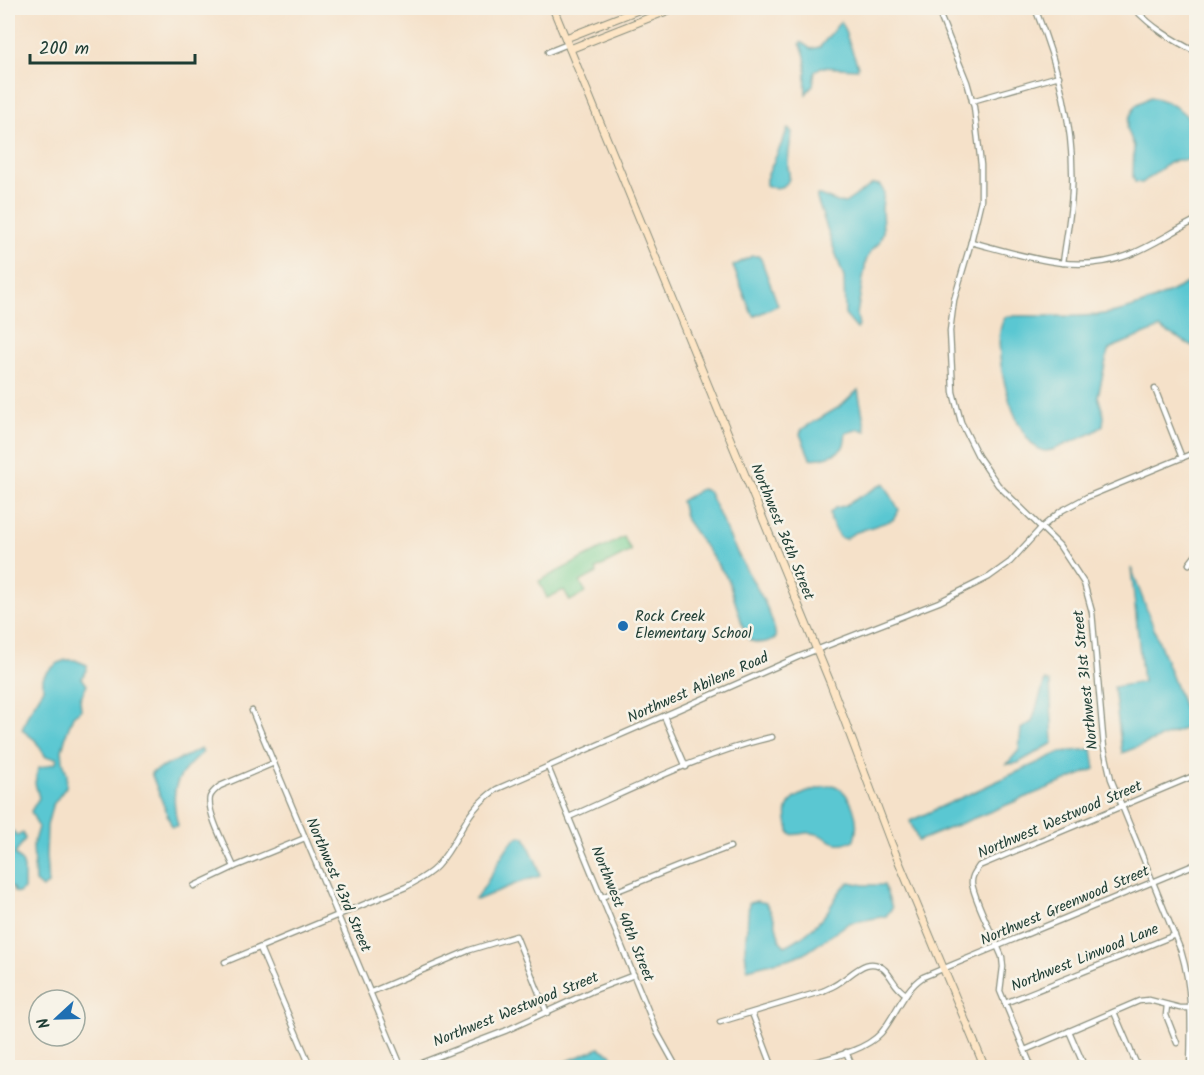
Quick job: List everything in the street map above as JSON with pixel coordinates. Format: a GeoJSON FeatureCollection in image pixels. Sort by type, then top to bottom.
{"type":"FeatureCollection","features":[{"type":"Feature","properties":{"kind":"main road","name":"Northwest 36th Street"},"geometry":{"type":"LineString","coordinates":[[553,8],[816,650],[891,843],[985,1068]]}},
{"type":"Feature","properties":{"kind":"main road"},"geometry":{"type":"LineString","coordinates":[[568,44],[643,8]]}},
{"type":"Feature","properties":{"kind":"main road"},"geometry":{"type":"LineString","coordinates":[[568,44],[674,8]]}},
{"type":"Feature","properties":{"kind":"street","name":"Northwest 31st Street"},"geometry":{"type":"LineString","coordinates":[[937,8],[972,101],[979,136],[981,165],[981,200],[954,300],[950,331],[953,392],[961,422],[978,456],[998,485],[1059,545],[1084,583],[1092,612],[1104,748],[1111,779],[1188,972],[1194,1008],[1190,1068]]}},
{"type":"Feature","properties":{"kind":"street"},"geometry":{"type":"LineString","coordinates":[[1035,8],[1052,52],[1066,107],[1072,166],[1072,192],[1063,263]]}},
{"type":"Feature","properties":{"kind":"street"},"geometry":{"type":"LineString","coordinates":[[1134,8],[1161,33],[1197,52]]}},
{"type":"Feature","properties":{"kind":"street"},"geometry":{"type":"LineString","coordinates":[[548,52],[568,44]]}},
{"type":"Feature","properties":{"kind":"street"},"geometry":{"type":"LineString","coordinates":[[972,101],[1059,76]]}},
{"type":"Feature","properties":{"kind":"street"},"geometry":{"type":"LineString","coordinates":[[971,242],[1050,262],[1094,263],[1125,256],[1197,220]]}},
{"type":"Feature","properties":{"kind":"street"},"geometry":{"type":"LineString","coordinates":[[1155,389],[1182,458]]}},
{"type":"Feature","properties":{"kind":"street","name":"Northwest Abilene Road"},"geometry":{"type":"LineString","coordinates":[[225,962],[406,887],[424,876],[444,857],[466,818],[485,796],[497,789],[816,650],[939,602],[989,577],[1010,562],[1041,528],[1061,511],[1087,496],[1197,452]]}},
{"type":"Feature","properties":{"kind":"street"},"geometry":{"type":"LineString","coordinates":[[1190,564],[1197,555]]}},
{"type":"Feature","properties":{"kind":"street","name":"Northwest 43rd Street"},"geometry":{"type":"LineString","coordinates":[[252,711],[402,1068]]}},
{"type":"Feature","properties":{"kind":"street"},"geometry":{"type":"LineString","coordinates":[[664,716],[686,767]]}},
{"type":"Feature","properties":{"kind":"street"},"geometry":{"type":"LineString","coordinates":[[569,817],[737,746],[772,737]]}},
{"type":"Feature","properties":{"kind":"street"},"geometry":{"type":"LineString","coordinates":[[234,867],[211,810],[210,798],[220,786],[274,763]]}},
{"type":"Feature","properties":{"kind":"street","name":"Northwest 40th Street"},"geometry":{"type":"LineString","coordinates":[[548,767],[657,1032],[677,1068]]}},
{"type":"Feature","properties":{"kind":"street","name":"Northwest Westwood Street"},"geometry":{"type":"LineString","coordinates":[[1032,1068],[1000,991],[1003,967],[998,947],[972,882],[973,874],[979,866],[1197,775]]}},
{"type":"Feature","properties":{"kind":"street"},"geometry":{"type":"LineString","coordinates":[[194,886],[305,838]]}},
{"type":"Feature","properties":{"kind":"street"},"geometry":{"type":"LineString","coordinates":[[602,897],[730,848]]}},
{"type":"Feature","properties":{"kind":"street","name":"Northwest Greenwood Street"},"geometry":{"type":"LineString","coordinates":[[943,969],[1197,864]]}},
{"type":"Feature","properties":{"kind":"street","name":"Northwest Linwood Lane"},"geometry":{"type":"LineString","coordinates":[[1005,1003],[1175,935]]}},
{"type":"Feature","properties":{"kind":"street"},"geometry":{"type":"LineString","coordinates":[[371,993],[470,950],[516,936],[547,1013]]}},
{"type":"Feature","properties":{"kind":"street"},"geometry":{"type":"LineString","coordinates":[[260,948],[311,1068]]}},
{"type":"Feature","properties":{"kind":"street"},"geometry":{"type":"LineString","coordinates":[[720,1022],[823,991],[838,984],[854,971],[875,963],[886,970],[894,985],[906,994]]}},
{"type":"Feature","properties":{"kind":"street"},"geometry":{"type":"LineString","coordinates":[[794,1068],[865,1046],[880,1033],[914,983],[943,969]]}},
{"type":"Feature","properties":{"kind":"street","name":"Northwest Westwood Street"},"geometry":{"type":"LineString","coordinates":[[408,1068],[505,1031],[592,991],[634,975]]}},
{"type":"Feature","properties":{"kind":"street"},"geometry":{"type":"LineString","coordinates":[[1025,1050],[1138,1001],[1149,1000],[1194,1008]]}},
{"type":"Feature","properties":{"kind":"street"},"geometry":{"type":"LineString","coordinates":[[1167,1005],[1166,1015],[1177,1043]]}},
{"type":"Feature","properties":{"kind":"street"},"geometry":{"type":"LineString","coordinates":[[1114,1012],[1136,1063]]}},
{"type":"Feature","properties":{"kind":"street"},"geometry":{"type":"LineString","coordinates":[[752,1013],[773,1068]]}},
{"type":"Feature","properties":{"kind":"street"},"geometry":{"type":"LineString","coordinates":[[1069,1031],[1085,1068]]}},
{"type":"Feature","properties":{"kind":"street"},"geometry":{"type":"LineString","coordinates":[[846,1052],[853,1068]]}},
{"type":"Feature","properties":{"kind":"green space"},"geometry":{"type":"Polygon","coordinates":[[[624,537],[631,551],[596,569],[597,573],[580,582],[586,592],[570,601],[564,590],[547,598],[539,581],[624,537]]]}},
{"type":"Feature","properties":{"kind":"water"},"geometry":{"type":"Polygon","coordinates":[[[841,21],[858,66],[857,69],[821,67],[815,71],[813,85],[806,94],[806,62],[800,44],[801,42],[811,49],[820,47],[841,21]]]}},
{"type":"Feature","properties":{"kind":"water"},"geometry":{"type":"Polygon","coordinates":[[[1150,97],[1165,101],[1179,109],[1190,121],[1197,138],[1197,154],[1196,160],[1176,160],[1169,163],[1142,183],[1135,182],[1133,177],[1134,146],[1127,128],[1136,105],[1150,97]]]}},
{"type":"Feature","properties":{"kind":"water"},"geometry":{"type":"Polygon","coordinates":[[[788,129],[792,132],[788,158],[789,179],[786,184],[775,188],[766,185],[766,179],[788,129]]]}},
{"type":"Feature","properties":{"kind":"water"},"geometry":{"type":"Polygon","coordinates":[[[873,184],[880,185],[884,192],[883,232],[879,243],[871,251],[866,261],[857,314],[859,326],[857,329],[845,315],[844,278],[817,195],[845,203],[873,184]]]}},
{"type":"Feature","properties":{"kind":"water"},"geometry":{"type":"Polygon","coordinates":[[[752,256],[759,256],[761,259],[778,305],[755,316],[751,312],[733,266],[752,256]]]}},
{"type":"Feature","properties":{"kind":"water"},"geometry":{"type":"Polygon","coordinates":[[[1196,278],[1194,345],[1160,328],[1111,348],[1108,351],[1098,396],[1104,416],[1103,425],[1092,433],[1052,450],[1045,451],[1034,445],[1023,431],[1014,412],[1001,366],[999,344],[1001,327],[1007,316],[1082,316],[1113,313],[1155,299],[1196,278]]]}},
{"type":"Feature","properties":{"kind":"water"},"geometry":{"type":"Polygon","coordinates":[[[858,390],[866,431],[859,429],[846,433],[844,446],[840,450],[823,458],[810,458],[800,434],[802,429],[841,406],[858,390]]]}},
{"type":"Feature","properties":{"kind":"water"},"geometry":{"type":"Polygon","coordinates":[[[884,483],[899,510],[893,520],[854,533],[845,539],[839,537],[831,521],[830,513],[835,508],[844,506],[884,483]]]}},
{"type":"Feature","properties":{"kind":"water"},"geometry":{"type":"Polygon","coordinates":[[[701,489],[708,491],[761,596],[771,616],[776,638],[760,643],[746,636],[728,579],[686,520],[681,501],[701,489]]]}},
{"type":"Feature","properties":{"kind":"water"},"geometry":{"type":"Polygon","coordinates":[[[1131,568],[1191,726],[1122,753],[1114,687],[1143,682],[1131,568]]]}},
{"type":"Feature","properties":{"kind":"water"},"geometry":{"type":"Polygon","coordinates":[[[75,660],[87,665],[82,678],[87,685],[80,699],[81,710],[73,716],[62,750],[67,774],[66,787],[52,806],[47,826],[48,884],[42,888],[35,882],[33,845],[38,827],[31,811],[39,798],[35,783],[38,768],[56,763],[57,758],[46,757],[35,740],[22,730],[28,714],[43,690],[43,678],[46,673],[58,663],[75,660]]]}},
{"type":"Feature","properties":{"kind":"water"},"geometry":{"type":"Polygon","coordinates":[[[1045,680],[1050,683],[1053,743],[1018,763],[1007,764],[1019,750],[1021,729],[1032,722],[1045,680]]]}},
{"type":"Feature","properties":{"kind":"water"},"geometry":{"type":"Polygon","coordinates":[[[201,749],[203,752],[180,776],[177,784],[174,802],[178,826],[172,827],[151,773],[201,749]]]}},
{"type":"Feature","properties":{"kind":"water"},"geometry":{"type":"Polygon","coordinates":[[[1092,749],[1095,769],[918,841],[910,821],[1061,752],[1092,749]]]}},
{"type":"Feature","properties":{"kind":"water"},"geometry":{"type":"Polygon","coordinates":[[[833,785],[845,794],[853,808],[856,825],[854,840],[839,843],[817,834],[790,834],[786,815],[794,799],[806,792],[833,785]]]}},
{"type":"Feature","properties":{"kind":"water"},"geometry":{"type":"Polygon","coordinates":[[[13,831],[17,836],[23,833],[25,839],[15,854],[24,868],[24,889],[19,893],[14,892],[8,884],[8,832],[13,831]]]}},
{"type":"Feature","properties":{"kind":"water"},"geometry":{"type":"Polygon","coordinates":[[[520,836],[525,837],[540,876],[475,899],[508,847],[520,836]]]}},
{"type":"Feature","properties":{"kind":"water"},"geometry":{"type":"Polygon","coordinates":[[[850,882],[884,885],[892,908],[886,916],[849,923],[807,952],[747,969],[745,950],[749,903],[757,901],[766,903],[774,918],[780,941],[785,946],[819,922],[850,882]]]}},
{"type":"Feature","properties":{"kind":"water"},"geometry":{"type":"Polygon","coordinates":[[[599,1048],[611,1054],[617,1067],[553,1067],[599,1048]]]}},
{"type":"Feature","properties":{"kind":"place","name":"Rock Creek Elementary School"},"geometry":{"type":"Point","coordinates":[623,626]}}]}
